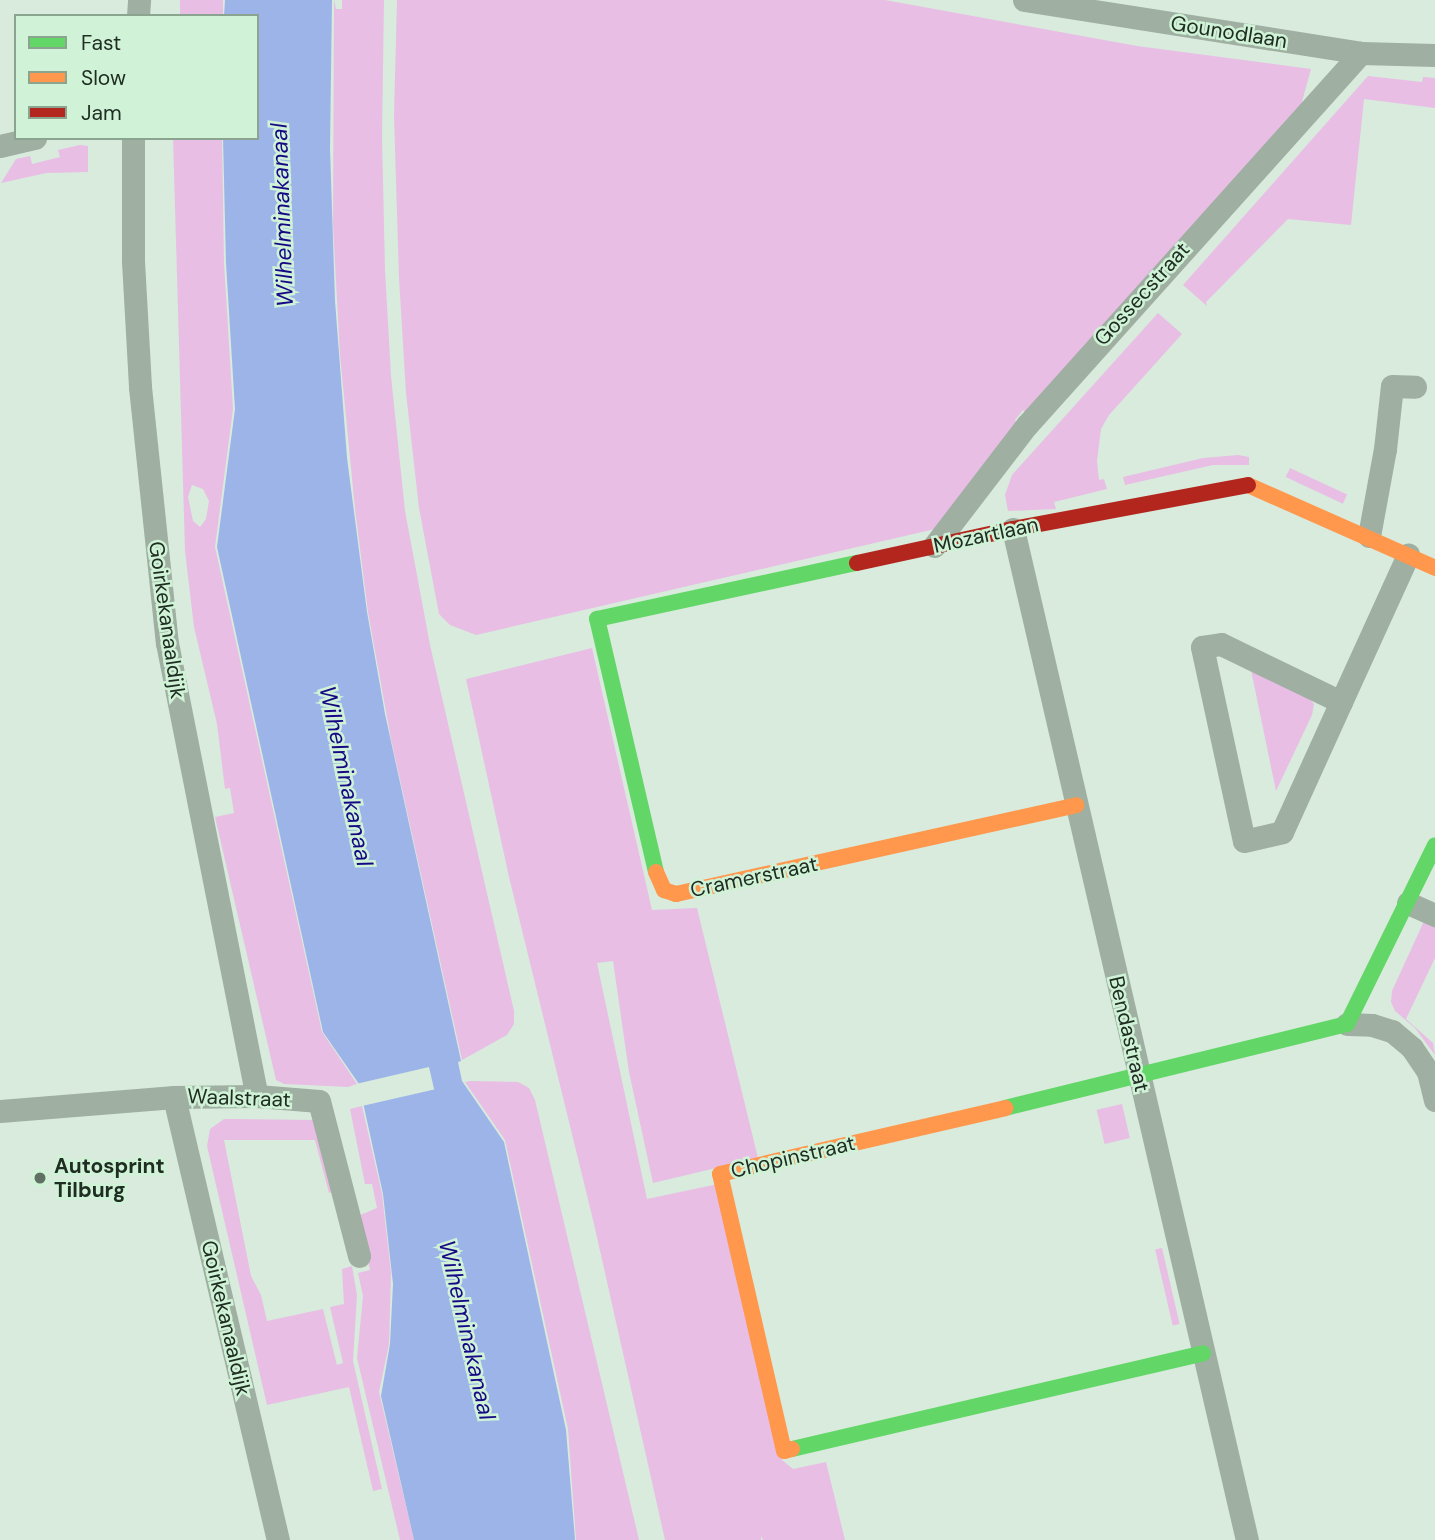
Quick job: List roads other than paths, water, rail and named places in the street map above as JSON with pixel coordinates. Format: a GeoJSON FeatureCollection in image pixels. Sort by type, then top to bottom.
{"type":"FeatureCollection","features":[{"type":"Feature","properties":{"kind":"street","name":"Gounodlaan"},"geometry":{"type":"LineString","coordinates":[[1024,0],[1361,53],[1435,55]]}},
{"type":"Feature","properties":{"kind":"street","name":"Gossecstraat"},"geometry":{"type":"LineString","coordinates":[[934,546],[1027,425],[1072,373],[1361,53]]}},
{"type":"Feature","properties":{"kind":"street"},"geometry":{"type":"LineString","coordinates":[[0,146],[26,140]]}},
{"type":"Feature","properties":{"kind":"street","name":"Goirkekanaaldijk"},"geometry":{"type":"LineString","coordinates":[[133,140],[133,261],[139,387],[167,643],[257,1096]]}},
{"type":"Feature","properties":{"kind":"street"},"geometry":{"type":"LineString","coordinates":[[1369,537],[1385,449],[1392,386],[1415,387]]}},
{"type":"Feature","properties":{"kind":"street","name":"Mozartlaan"},"geometry":{"type":"LineString","coordinates":[[597,619],[1013,529],[1251,484],[1435,568]]}},
{"type":"Feature","properties":{"kind":"street","name":"Bendastraat"},"geometry":{"type":"LineString","coordinates":[[1013,529],[1247,1540]]}},
{"type":"Feature","properties":{"kind":"street"},"geometry":{"type":"LineString","coordinates":[[1341,702],[1221,644],[1202,648],[1244,841],[1282,832],[1408,555]]}},
{"type":"Feature","properties":{"kind":"street","name":"Cramerstraat"},"geometry":{"type":"LineString","coordinates":[[597,619],[657,878],[664,890],[676,894],[1076,806]]}},
{"type":"Feature","properties":{"kind":"street"},"geometry":{"type":"LineString","coordinates":[[1435,845],[1347,1024],[1372,1025],[1392,1031],[1412,1048],[1428,1072],[1435,1100]]}},
{"type":"Feature","properties":{"kind":"street"},"geometry":{"type":"LineString","coordinates":[[1408,903],[1435,915]]}},
{"type":"Feature","properties":{"kind":"street","name":"Chopinstraat"},"geometry":{"type":"LineString","coordinates":[[1203,1353],[784,1451],[720,1174],[1139,1077],[1347,1024]]}},
{"type":"Feature","properties":{"kind":"street","name":"Waalstraat"},"geometry":{"type":"LineString","coordinates":[[0,1111],[174,1097],[257,1096],[319,1101],[359,1256]]}},
{"type":"Feature","properties":{"kind":"street","name":"Goirkekanaaldijk"},"geometry":{"type":"LineString","coordinates":[[174,1097],[278,1540]]}},
{"type":"Feature","properties":{"kind":"water","name":"Wilhelminakanaal"},"geometry":{"type":"Polygon","coordinates":[[[225,0],[332,0],[330,148],[335,301],[347,458],[367,612],[385,714],[461,1061],[458,1062],[462,1081],[504,1142],[566,1430],[575,1540],[414,1540],[381,1396],[390,1344],[393,1284],[383,1194],[359,1084],[323,1032],[217,547],[235,409],[226,263],[223,140],[259,140],[259,14],[224,14],[225,0]]]}},
{"type":"Feature","properties":{"kind":"place","name":"Autosprint Tilburg"},"geometry":{"type":"Point","coordinates":[40,1178]}}]}
